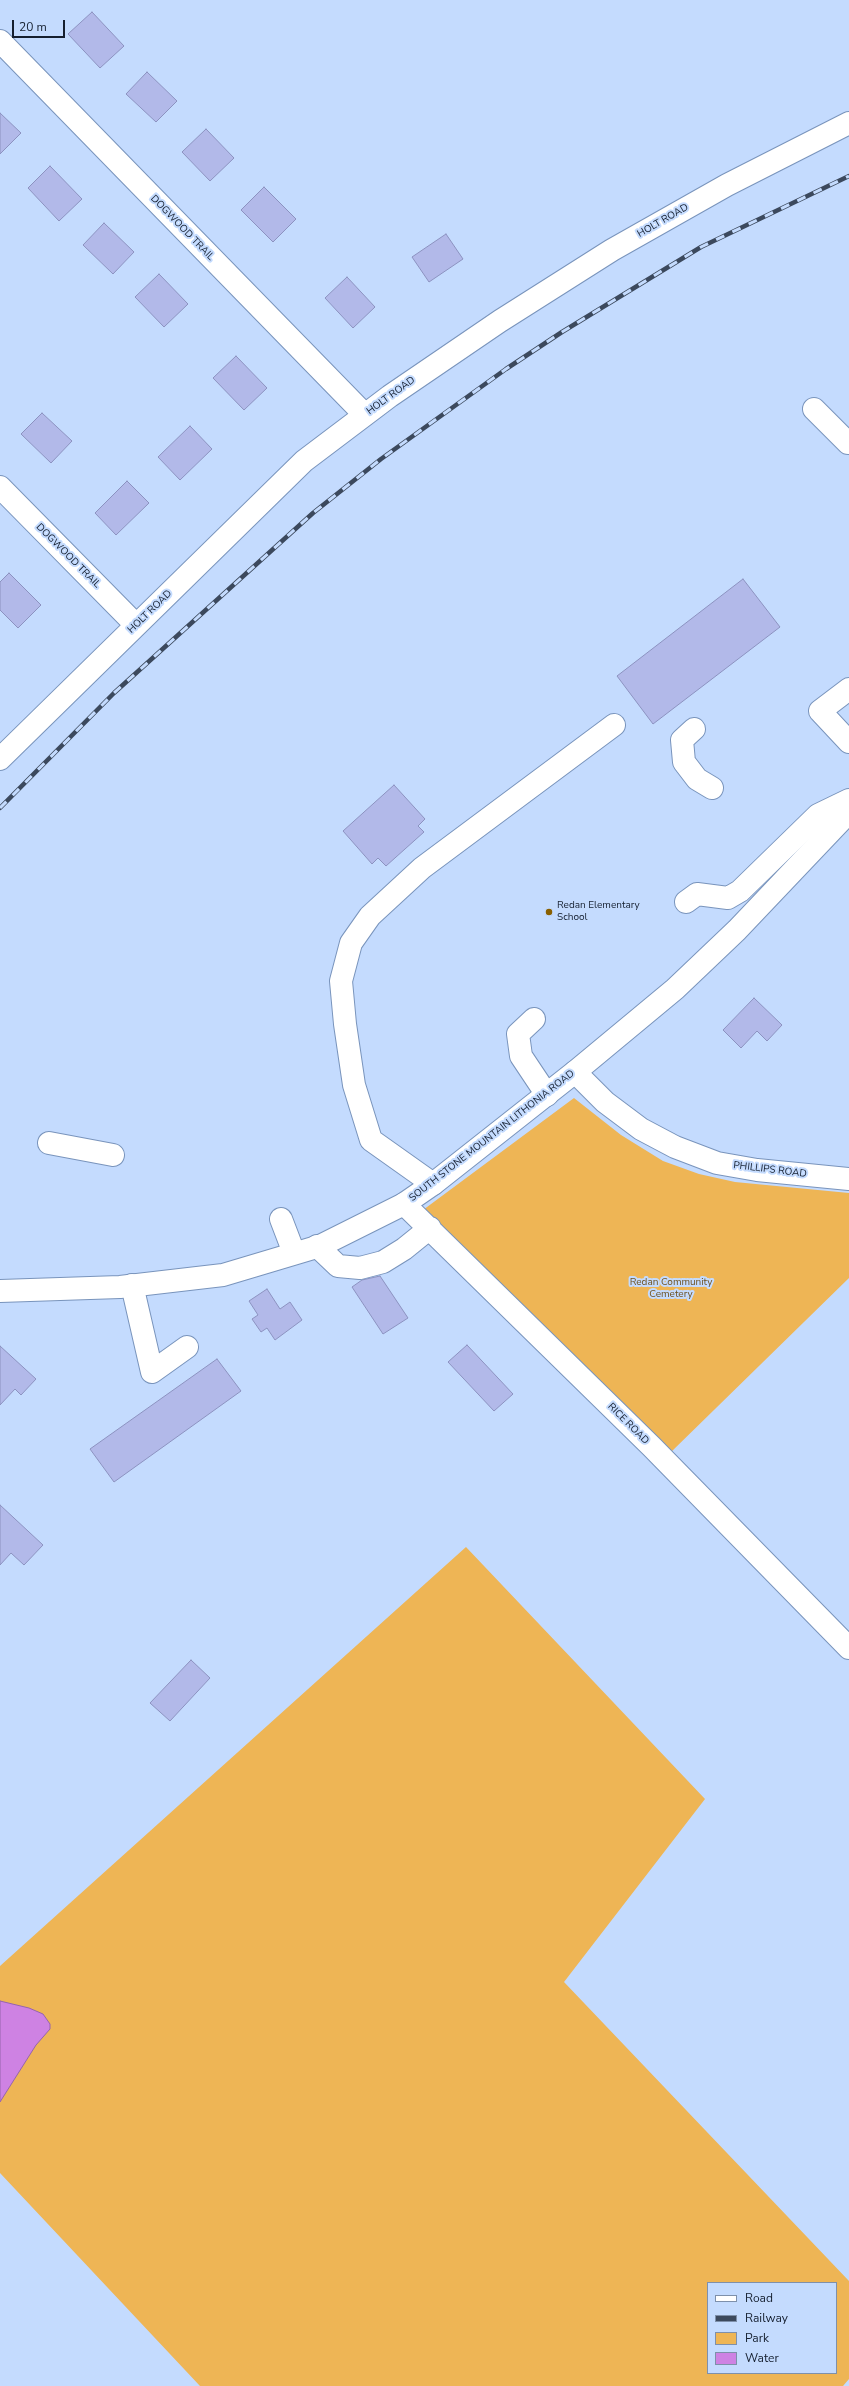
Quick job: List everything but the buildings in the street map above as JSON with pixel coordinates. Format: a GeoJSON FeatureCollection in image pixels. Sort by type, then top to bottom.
{"type":"FeatureCollection","features":[{"type":"Feature","properties":{"kind":"street","name":"DOGWOOD TRAIL"},"geometry":{"type":"LineString","coordinates":[[0,42],[365,415]]}},
{"type":"Feature","properties":{"kind":"street","name":"HOLT ROAD"},"geometry":{"type":"LineString","coordinates":[[0,759],[304,461],[365,415],[500,321],[612,250],[727,185],[849,122]]}},
{"type":"Feature","properties":{"kind":"street"},"geometry":{"type":"LineString","coordinates":[[814,409],[848,443]]}},
{"type":"Feature","properties":{"kind":"street","name":"DOGWOOD TRAIL"},"geometry":{"type":"LineString","coordinates":[[0,487],[136,625]]}},
{"type":"Feature","properties":{"kind":"street"},"geometry":{"type":"LineString","coordinates":[[849,689],[820,711],[849,742]]}},
{"type":"Feature","properties":{"kind":"street"},"geometry":{"type":"LineString","coordinates":[[433,1184],[372,1140],[354,1085],[345,1024],[341,981],[351,942],[370,916],[422,868],[614,725]]}},
{"type":"Feature","properties":{"kind":"street"},"geometry":{"type":"LineString","coordinates":[[694,729],[682,740],[684,762],[697,779],[712,788]]}},
{"type":"Feature","properties":{"kind":"street"},"geometry":{"type":"LineString","coordinates":[[686,902],[697,894],[728,898],[740,891],[818,815],[849,800]]}},
{"type":"Feature","properties":{"kind":"street","name":"SOUTH STONE MOUNTAIN LITHONIA ROAD"},"geometry":{"type":"LineString","coordinates":[[0,1291],[132,1285],[223,1275],[317,1246],[404,1204],[433,1184],[575,1072],[675,989],[737,930],[849,812]]}},
{"type":"Feature","properties":{"kind":"street"},"geometry":{"type":"LineString","coordinates":[[534,1019],[518,1034],[520,1056],[547,1094]]}},
{"type":"Feature","properties":{"kind":"street","name":"PHILLIPS ROAD"},"geometry":{"type":"LineString","coordinates":[[575,1072],[605,1102],[641,1129],[675,1148],[717,1163],[757,1170],[849,1178]]}},
{"type":"Feature","properties":{"kind":"street"},"geometry":{"type":"LineString","coordinates":[[49,1143],[113,1155]]}},
{"type":"Feature","properties":{"kind":"street","name":"RICE ROAD"},"geometry":{"type":"LineString","coordinates":[[404,1204],[652,1447],[849,1648]]}},
{"type":"Feature","properties":{"kind":"street"},"geometry":{"type":"LineString","coordinates":[[281,1219],[294,1253]]}},
{"type":"Feature","properties":{"kind":"street"},"geometry":{"type":"LineString","coordinates":[[317,1246],[338,1266],[360,1268],[383,1262],[404,1249],[430,1228]]}},
{"type":"Feature","properties":{"kind":"street"},"geometry":{"type":"LineString","coordinates":[[132,1285],[152,1372],[187,1347]]}},
{"type":"Feature","properties":{"kind":"green space","name":"Redan Community Cemetery"},"geometry":{"type":"Polygon","coordinates":[[[574,1098],[621,1135],[663,1161],[699,1174],[735,1182],[849,1193],[849,1278],[670,1453],[423,1210],[574,1098]]]}},
{"type":"Feature","properties":{"kind":"green space"},"geometry":{"type":"Polygon","coordinates":[[[466,1547],[705,1799],[564,1982],[849,2281],[849,2379],[843,2386],[200,2386],[0,2173],[0,1966],[466,1547]]]}},
{"type":"Feature","properties":{"kind":"water"},"geometry":{"type":"Polygon","coordinates":[[[0,2001],[29,2008],[43,2014],[50,2024],[50,2029],[36,2045],[0,2102],[0,2001]]]}},
{"type":"Feature","properties":{"kind":"railway"},"geometry":{"type":"LineString","coordinates":[[0,808],[114,693],[313,513],[381,459],[506,369],[562,332],[701,247],[849,176]]}},
{"type":"Feature","properties":{"kind":"place","name":"Redan Elementary School"},"geometry":{"type":"Point","coordinates":[549,912]}}]}
